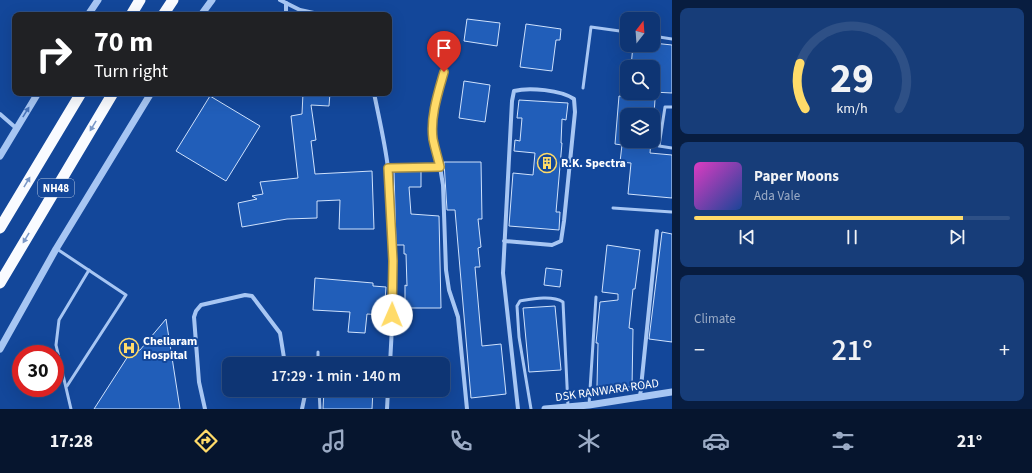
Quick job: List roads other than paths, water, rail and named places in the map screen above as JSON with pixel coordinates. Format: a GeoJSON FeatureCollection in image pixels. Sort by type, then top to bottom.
{"type":"FeatureCollection","features":[{"type":"Feature","properties":{"kind":"highway"},"geometry":{"type":"LineString","coordinates":[[133,12],[140,0]]}},
{"type":"Feature","properties":{"kind":"highway"},"geometry":{"type":"LineString","coordinates":[[165,12],[173,0]]}},
{"type":"Feature","properties":{"kind":"highway","name":"NH48"},"geometry":{"type":"LineString","coordinates":[[0,228],[79,96]]}},
{"type":"Feature","properties":{"kind":"highway","name":"NH48"},"geometry":{"type":"LineString","coordinates":[[0,283],[111,96]]}},
{"type":"Feature","properties":{"kind":"street"},"geometry":{"type":"LineString","coordinates":[[90,12],[98,0]]}},
{"type":"Feature","properties":{"kind":"street"},"geometry":{"type":"LineString","coordinates":[[203,12],[212,0]]}},
{"type":"Feature","properties":{"kind":"street"},"geometry":{"type":"LineString","coordinates":[[280,0],[300,10],[309,12]]}},
{"type":"Feature","properties":{"kind":"street"},"geometry":{"type":"LineString","coordinates":[[286,3],[286,12]]}},
{"type":"Feature","properties":{"kind":"street"},"geometry":{"type":"LineString","coordinates":[[444,72],[435,105],[433,139],[443,185],[446,270],[449,290],[458,317],[467,409]]}},
{"type":"Feature","properties":{"kind":"street"},"geometry":{"type":"LineString","coordinates":[[504,241],[552,245],[561,241],[575,112],[574,99],[567,94],[523,89],[514,91],[504,241],[503,273],[518,409]]}},
{"type":"Feature","properties":{"kind":"street"},"geometry":{"type":"LineString","coordinates":[[0,156],[36,96]]}},
{"type":"Feature","properties":{"kind":"street"},"geometry":{"type":"LineString","coordinates":[[0,349],[56,249],[149,96]]}},
{"type":"Feature","properties":{"kind":"street"},"geometry":{"type":"LineString","coordinates":[[375,96],[388,168],[393,261],[390,357]]}},
{"type":"Feature","properties":{"kind":"street"},"geometry":{"type":"LineString","coordinates":[[0,114],[16,128]]}},
{"type":"Feature","properties":{"kind":"street"},"geometry":{"type":"LineString","coordinates":[[388,168],[440,167]]}},
{"type":"Feature","properties":{"kind":"street"},"geometry":{"type":"LineString","coordinates":[[640,397],[657,231]]}},
{"type":"Feature","properties":{"kind":"street"},"geometry":{"type":"LineString","coordinates":[[205,409],[199,382],[194,317],[200,306],[245,295],[252,296],[280,333],[284,357]]}},
{"type":"Feature","properties":{"kind":"street","name":"DSK RANWARA ROAD"},"geometry":{"type":"LineString","coordinates":[[545,409],[589,407],[672,392]]}},
{"type":"Feature","properties":{"kind":"street"},"geometry":{"type":"LineString","coordinates":[[302,409],[305,397]]}},
{"type":"Feature","properties":{"kind":"street"},"geometry":{"type":"LineString","coordinates":[[387,409],[388,397]]}},
{"type":"Feature","properties":{"kind":"lane"},"geometry":{"type":"LineString","coordinates":[[583,88],[591,28],[620,31]]}},
{"type":"Feature","properties":{"kind":"lane"},"geometry":{"type":"LineString","coordinates":[[660,37],[672,39]]}},
{"type":"Feature","properties":{"kind":"lane"},"geometry":{"type":"LineString","coordinates":[[672,107],[665,107],[659,146],[672,148]]}},
{"type":"Feature","properties":{"kind":"lane"},"geometry":{"type":"LineString","coordinates":[[613,208],[672,212]]}},
{"type":"Feature","properties":{"kind":"lane"},"geometry":{"type":"LineString","coordinates":[[56,249],[126,295],[67,386]]}},
{"type":"Feature","properties":{"kind":"lane"},"geometry":{"type":"LineString","coordinates":[[71,409],[67,386],[56,345],[58,320],[88,270]]}},
{"type":"Feature","properties":{"kind":"lane"},"geometry":{"type":"LineString","coordinates":[[589,407],[596,297]]}},
{"type":"Feature","properties":{"kind":"lane"},"geometry":{"type":"LineString","coordinates":[[531,409],[519,336],[517,306],[520,301],[557,298],[562,302],[568,407]]}},
{"type":"Feature","properties":{"kind":"lane"},"geometry":{"type":"LineString","coordinates":[[318,352],[318,357]]}},
{"type":"Feature","properties":{"kind":"lane"},"geometry":{"type":"LineString","coordinates":[[319,397],[320,409]]}},
{"type":"Feature","properties":{"kind":"place","name":"R.K. Spectra"},"geometry":{"type":"Point","coordinates":[547,163]}},
{"type":"Feature","properties":{"kind":"place","name":"Chellaram Hospital"},"geometry":{"type":"Point","coordinates":[129,348]}}]}
